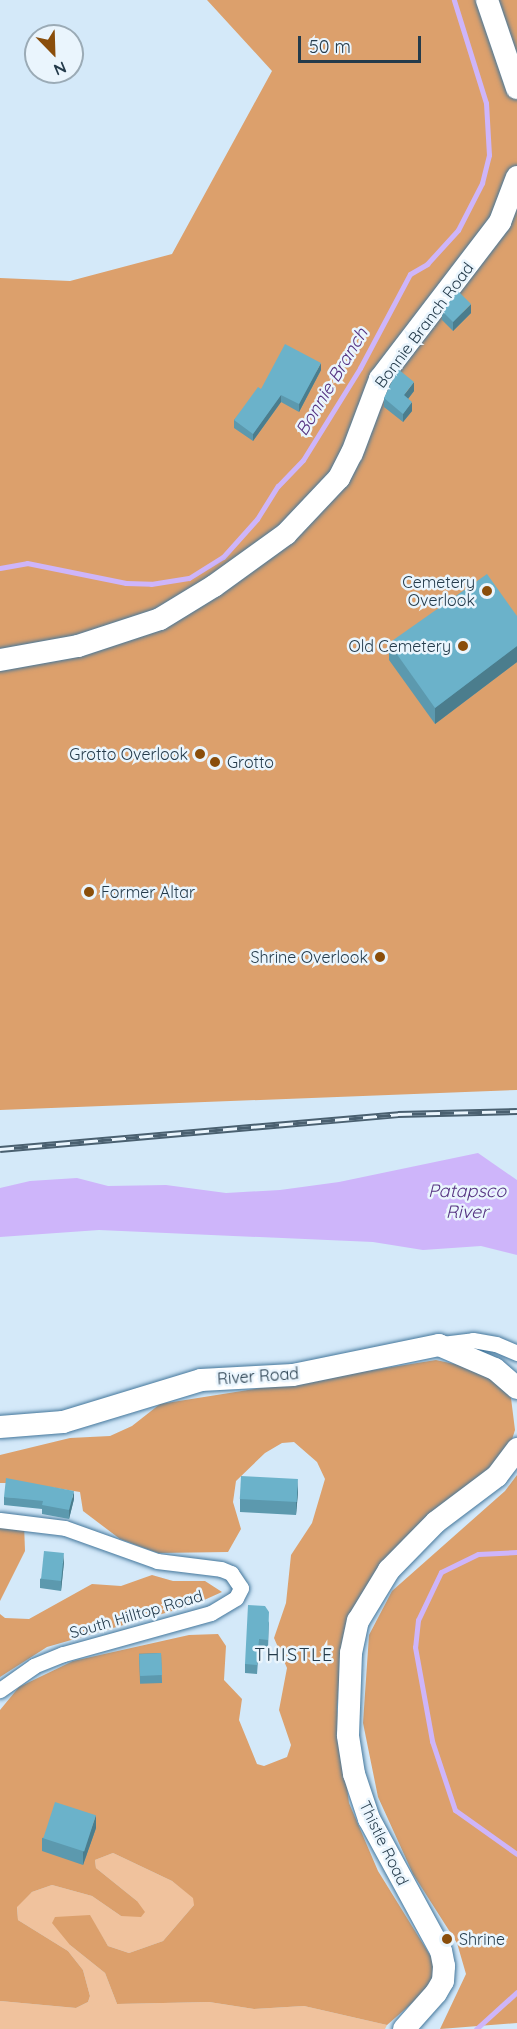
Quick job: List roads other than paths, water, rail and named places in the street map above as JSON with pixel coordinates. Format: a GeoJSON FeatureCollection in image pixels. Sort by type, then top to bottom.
{"type":"FeatureCollection","features":[{"type":"Feature","properties":{"kind":"street"},"geometry":{"type":"LineString","coordinates":[[487,0],[517,88]]}},
{"type":"Feature","properties":{"kind":"street","name":"Bonnie Branch Road"},"geometry":{"type":"LineString","coordinates":[[0,660],[78,646],[160,619],[214,586],[286,534],[339,478],[352,453],[380,379],[500,222],[517,177]]}},
{"type":"Feature","properties":{"kind":"street","name":"River Road"},"geometry":{"type":"LineString","coordinates":[[0,1427],[73,1419],[201,1380],[293,1375],[439,1345],[473,1341],[496,1344],[517,1353]]}},
{"type":"Feature","properties":{"kind":"street"},"geometry":{"type":"LineString","coordinates":[[439,1345],[495,1369],[517,1388]]}},
{"type":"Feature","properties":{"kind":"street","name":"Thistle Road"},"geometry":{"type":"LineString","coordinates":[[404,2029],[436,1993],[443,1981],[444,1966],[441,1951],[369,1819],[354,1774],[348,1735],[351,1653],[358,1621],[389,1570],[436,1522],[497,1476],[517,1449]]}},
{"type":"Feature","properties":{"kind":"street","name":"South Hilltop Road"},"geometry":{"type":"LineString","coordinates":[[0,1520],[65,1528],[157,1561],[221,1569],[231,1573],[241,1588],[236,1598],[211,1613],[63,1654],[34,1666],[0,1690]]}},
{"type":"Feature","properties":{"kind":"water","name":"Patapsco River"},"geometry":{"type":"Polygon","coordinates":[[[478,1153],[517,1180],[517,1255],[481,1246],[423,1250],[373,1242],[99,1230],[0,1237],[0,1188],[30,1181],[77,1178],[108,1186],[166,1185],[226,1193],[280,1190],[339,1182],[478,1153]]]}},
{"type":"Feature","properties":{"kind":"waterway","name":"Bonnie Branch"},"geometry":{"type":"LineString","coordinates":[[0,568],[27,563],[126,583],[151,584],[189,578],[223,557],[257,519],[278,486],[303,460],[360,368],[410,274],[427,264],[458,230],[482,183],[489,155],[486,103],[454,0]]}},
{"type":"Feature","properties":{"kind":"waterway"},"geometry":{"type":"LineString","coordinates":[[517,1552],[478,1554],[441,1572],[418,1620],[415,1647],[432,1741],[455,1810],[517,1854]]}},
{"type":"Feature","properties":{"kind":"waterway"},"geometry":{"type":"LineString","coordinates":[[476,2029],[517,1992]]}},
{"type":"Feature","properties":{"kind":"railway"},"geometry":{"type":"LineString","coordinates":[[0,1149],[398,1114],[517,1111]]}},
{"type":"Feature","properties":{"kind":"place","name":"Cemetery Overlook"},"geometry":{"type":"Point","coordinates":[487,591]}},
{"type":"Feature","properties":{"kind":"place","name":"Old Cemetery"},"geometry":{"type":"Point","coordinates":[463,646]}},
{"type":"Feature","properties":{"kind":"place","name":"Grotto Overlook"},"geometry":{"type":"Point","coordinates":[200,754]}},
{"type":"Feature","properties":{"kind":"place","name":"Grotto"},"geometry":{"type":"Point","coordinates":[215,762]}},
{"type":"Feature","properties":{"kind":"place","name":"Former Altar"},"geometry":{"type":"Point","coordinates":[89,892]}},
{"type":"Feature","properties":{"kind":"place","name":"Shrine Overlook"},"geometry":{"type":"Point","coordinates":[380,957]}},
{"type":"Feature","properties":{"kind":"place","name":"Shrine"},"geometry":{"type":"Point","coordinates":[447,1939]}},
{"type":"Feature","properties":{"kind":"district","name":"THISTLE"},"geometry":{"type":"Point","coordinates":[294,1655]}}]}
